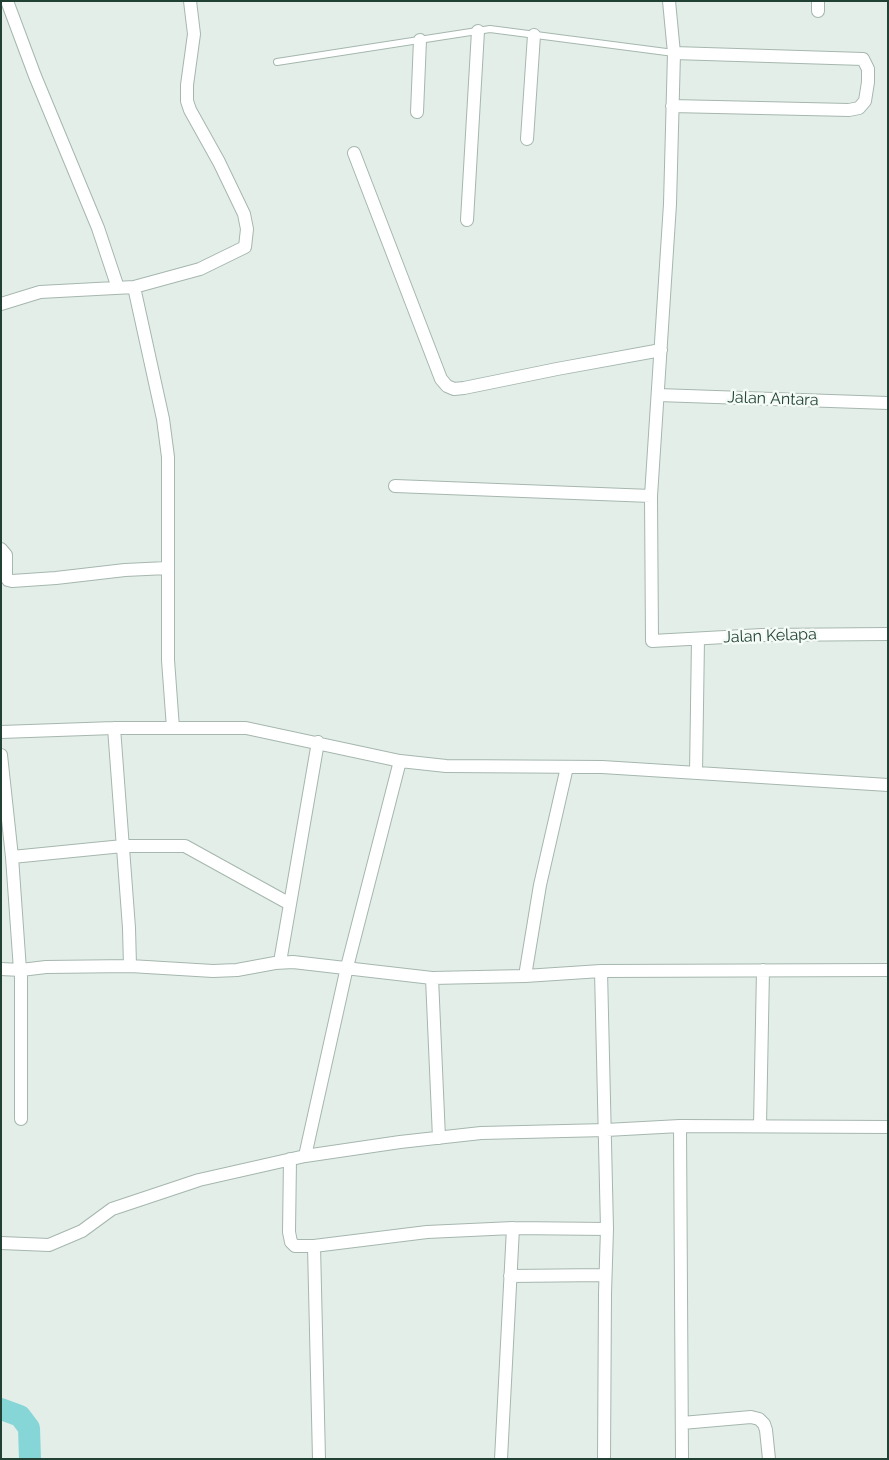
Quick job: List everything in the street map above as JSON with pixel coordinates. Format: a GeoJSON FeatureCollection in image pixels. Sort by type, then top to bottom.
{"type":"FeatureCollection","features":[{"type":"Feature","properties":{"kind":"street"},"geometry":{"type":"LineString","coordinates":[[7,1],[34,76],[98,228],[118,288]]}},
{"type":"Feature","properties":{"kind":"street"},"geometry":{"type":"LineString","coordinates":[[1,304],[40,292],[134,287],[200,269],[245,247],[247,229],[244,214],[190,110],[187,85],[194,34],[190,1]]}},
{"type":"Feature","properties":{"kind":"street"},"geometry":{"type":"LineString","coordinates":[[395,486],[651,496],[670,204],[674,54],[669,1]]}},
{"type":"Feature","properties":{"kind":"street"},"geometry":{"type":"LineString","coordinates":[[467,220],[478,31]]}},
{"type":"Feature","properties":{"kind":"street"},"geometry":{"type":"LineString","coordinates":[[527,139],[534,35]]}},
{"type":"Feature","properties":{"kind":"street"},"geometry":{"type":"LineString","coordinates":[[417,112],[420,40]]}},
{"type":"Feature","properties":{"kind":"street"},"geometry":{"type":"LineString","coordinates":[[672,106],[849,110],[860,108],[864,101],[868,82],[868,69],[863,59],[674,54]]}},
{"type":"Feature","properties":{"kind":"street"},"geometry":{"type":"LineString","coordinates":[[354,153],[441,379],[447,386],[454,389],[464,388],[661,350]]}},
{"type":"Feature","properties":{"kind":"street"},"geometry":{"type":"LineString","coordinates":[[134,287],[163,419],[168,457],[166,568],[168,660],[173,728]]}},
{"type":"Feature","properties":{"kind":"street","name":"Jalan Antara"},"geometry":{"type":"LineString","coordinates":[[658,395],[888,403]]}},
{"type":"Feature","properties":{"kind":"street","name":"Jalan Kelapa"},"geometry":{"type":"LineString","coordinates":[[651,496],[652,641],[762,635],[888,634]]}},
{"type":"Feature","properties":{"kind":"street"},"geometry":{"type":"LineString","coordinates":[[1,550],[6,556],[6,576],[8,580],[12,581],[166,568]]}},
{"type":"Feature","properties":{"kind":"street"},"geometry":{"type":"LineString","coordinates":[[696,773],[698,639]]}},
{"type":"Feature","properties":{"kind":"street"},"geometry":{"type":"LineString","coordinates":[[114,728],[130,966]]}},
{"type":"Feature","properties":{"kind":"street"},"geometry":{"type":"LineString","coordinates":[[1,732],[114,728],[246,728],[400,761],[446,766],[567,767],[888,785]]}},
{"type":"Feature","properties":{"kind":"street"},"geometry":{"type":"LineString","coordinates":[[280,962],[318,742]]}},
{"type":"Feature","properties":{"kind":"street"},"geometry":{"type":"LineString","coordinates":[[1,755],[12,857],[21,970],[21,1119]]}},
{"type":"Feature","properties":{"kind":"street"},"geometry":{"type":"LineString","coordinates":[[305,1156],[346,967],[400,761]]}},
{"type":"Feature","properties":{"kind":"street"},"geometry":{"type":"LineString","coordinates":[[525,976],[540,885],[567,767]]}},
{"type":"Feature","properties":{"kind":"street"},"geometry":{"type":"LineString","coordinates":[[12,857],[122,846],[185,846],[290,904]]}},
{"type":"Feature","properties":{"kind":"street"},"geometry":{"type":"LineString","coordinates":[[1,969],[130,966],[213,971],[236,970],[280,962],[293,962],[432,978],[525,976],[601,971],[888,970]]}},
{"type":"Feature","properties":{"kind":"street"},"geometry":{"type":"LineString","coordinates":[[760,1125],[764,970]]}},
{"type":"Feature","properties":{"kind":"street"},"geometry":{"type":"LineString","coordinates":[[601,971],[607,1229],[604,1459]]}},
{"type":"Feature","properties":{"kind":"street"},"geometry":{"type":"LineString","coordinates":[[432,978],[439,1138]]}},
{"type":"Feature","properties":{"kind":"street"},"geometry":{"type":"LineString","coordinates":[[680,1126],[682,1459]]}},
{"type":"Feature","properties":{"kind":"street"},"geometry":{"type":"LineString","coordinates":[[1,1242],[49,1244],[82,1231],[112,1209],[199,1180],[305,1156],[439,1138],[481,1133],[680,1126],[888,1127]]}},
{"type":"Feature","properties":{"kind":"street"},"geometry":{"type":"LineString","coordinates":[[290,1159],[289,1232],[291,1242],[295,1246],[314,1246],[427,1232],[513,1228],[607,1229]]}},
{"type":"Feature","properties":{"kind":"street"},"geometry":{"type":"LineString","coordinates":[[502,1459],[513,1228]]}},
{"type":"Feature","properties":{"kind":"street"},"geometry":{"type":"LineString","coordinates":[[314,1246],[319,1459]]}},
{"type":"Feature","properties":{"kind":"street"},"geometry":{"type":"LineString","coordinates":[[510,1276],[605,1276]]}},
{"type":"Feature","properties":{"kind":"street"},"geometry":{"type":"LineString","coordinates":[[682,1423],[751,1417],[759,1419],[764,1424],[766,1430],[769,1459]]}},
{"type":"Feature","properties":{"kind":"lane"},"geometry":{"type":"LineString","coordinates":[[277,62],[490,29],[674,54]]}},
{"type":"Feature","properties":{"kind":"waterway"},"geometry":{"type":"LineString","coordinates":[[1,1409],[20,1416],[29,1428],[30,1459]]}}]}
